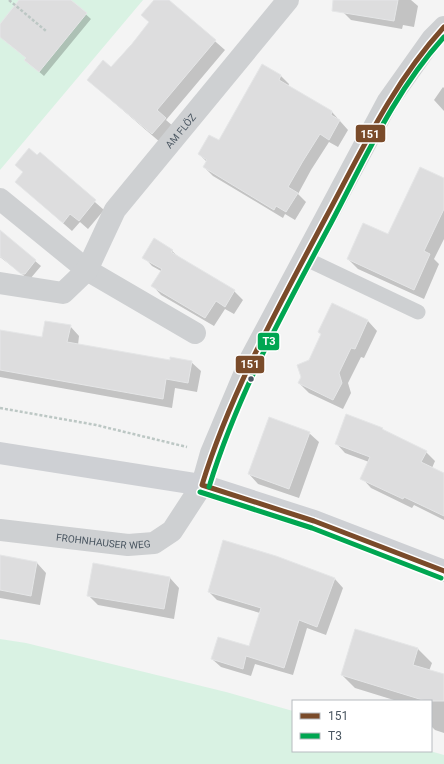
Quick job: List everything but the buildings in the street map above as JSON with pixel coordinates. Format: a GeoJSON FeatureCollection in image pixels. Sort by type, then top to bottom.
{"type":"FeatureCollection","features":[{"type":"Feature","properties":{"kind":"main road"},"geometry":{"type":"LineString","coordinates":[[0,454],[202,485],[314,521],[444,571]]}},
{"type":"Feature","properties":{"kind":"street","name":"AM FLÖZ"},"geometry":{"type":"LineString","coordinates":[[0,282],[63,293],[87,270],[115,210],[288,0]]}},
{"type":"Feature","properties":{"kind":"street","name":"FROHNHAUSER WEG"},"geometry":{"type":"LineString","coordinates":[[0,530],[128,545],[154,543],[172,531],[202,485],[211,453],[251,358],[388,101],[432,39],[444,27]]}},
{"type":"Feature","properties":{"kind":"street"},"geometry":{"type":"LineString","coordinates":[[0,199],[87,270],[195,333]]}},
{"type":"Feature","properties":{"kind":"lane"},"geometry":{"type":"LineString","coordinates":[[304,258],[418,312]]}},
{"type":"Feature","properties":{"kind":"path"},"geometry":{"type":"LineString","coordinates":[[9,0],[46,31]]}},
{"type":"Feature","properties":{"kind":"path"},"geometry":{"type":"LineString","coordinates":[[0,408],[96,425],[211,453]]}},
{"type":"Feature","properties":{"kind":"green space"},"geometry":{"type":"Polygon","coordinates":[[[0,0],[143,0],[0,170],[0,0]]]}},
{"type":"Feature","properties":{"kind":"green space"},"geometry":{"type":"Polygon","coordinates":[[[0,639],[26,643],[226,692],[292,711],[292,752],[432,752],[444,755],[444,764],[0,764],[0,639]]]}},
{"type":"Feature","properties":{"kind":"transit line","name":"151"},"geometry":{"type":"LineString","coordinates":[[202,485],[227,416],[257,349],[290,284],[378,119],[425,49],[444,27]]}},
{"type":"Feature","properties":{"kind":"transit line","name":"T3"},"geometry":{"type":"LineString","coordinates":[[209,487],[221,452],[248,385],[297,287],[395,103],[426,58],[444,37]]}},
{"type":"Feature","properties":{"kind":"transit line","name":"151"},"geometry":{"type":"LineString","coordinates":[[202,485],[314,521],[444,571]]}},
{"type":"Feature","properties":{"kind":"transit line","name":"T3"},"geometry":{"type":"LineString","coordinates":[[200,492],[312,528],[441,578]]}}]}
